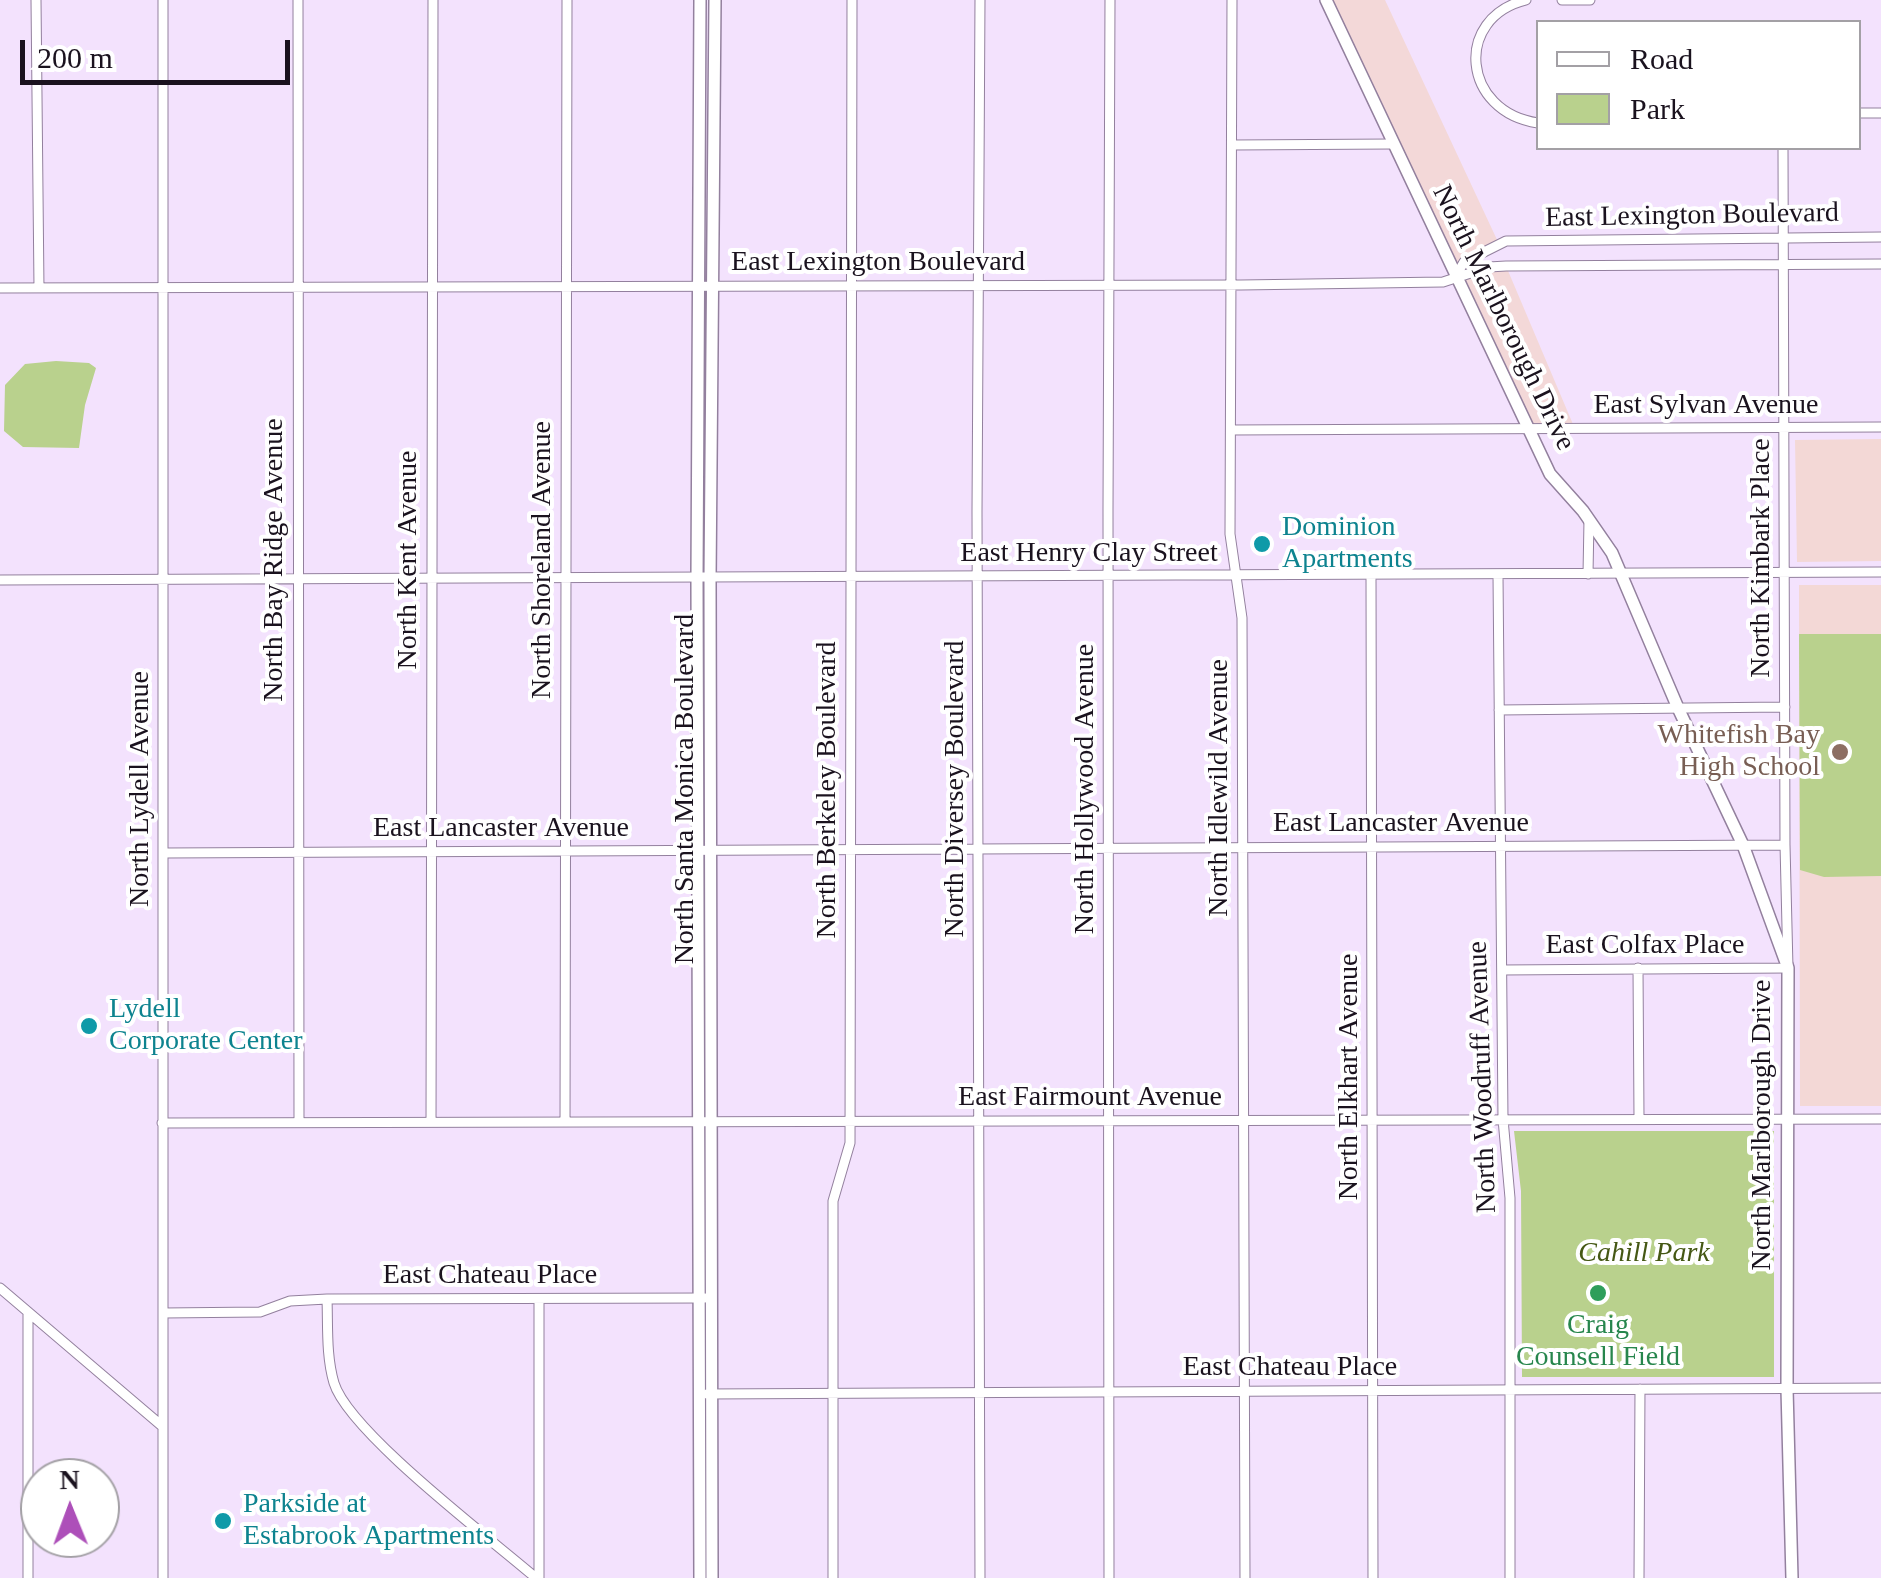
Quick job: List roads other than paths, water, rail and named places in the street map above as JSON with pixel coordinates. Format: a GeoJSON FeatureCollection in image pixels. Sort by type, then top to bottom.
{"type":"FeatureCollection","features":[{"type":"Feature","properties":{"kind":"street"},"geometry":{"type":"LineString","coordinates":[[36,0],[39,288]]}},
{"type":"Feature","properties":{"kind":"street","name":"North Lydell Avenue"},"geometry":{"type":"LineString","coordinates":[[163,0],[163,1578]]}},
{"type":"Feature","properties":{"kind":"street","name":"North Bay Ridge Avenue"},"geometry":{"type":"LineString","coordinates":[[298,0],[299,1121]]}},
{"type":"Feature","properties":{"kind":"street","name":"North Kent Avenue"},"geometry":{"type":"LineString","coordinates":[[432,1121],[433,0]]}},
{"type":"Feature","properties":{"kind":"street","name":"North Shoreland Avenue"},"geometry":{"type":"LineString","coordinates":[[565,1121],[567,0]]}},
{"type":"Feature","properties":{"kind":"street","name":"North Santa Monica Boulevard"},"geometry":{"type":"LineString","coordinates":[[700,0],[698,287],[712,852],[712,1122],[706,1298],[712,1578]]}},
{"type":"Feature","properties":{"kind":"street","name":"North Santa Monica Boulevard"},"geometry":{"type":"LineString","coordinates":[[706,1298],[698,1122],[698,851],[714,286],[715,0]]}},
{"type":"Feature","properties":{"kind":"street","name":"North Berkeley Boulevard"},"geometry":{"type":"LineString","coordinates":[[833,1578],[833,1201],[847,1160],[850,1122],[852,0]]}},
{"type":"Feature","properties":{"kind":"street","name":"North Diversey Boulevard"},"geometry":{"type":"LineString","coordinates":[[980,0],[980,1578]]}},
{"type":"Feature","properties":{"kind":"street","name":"North Hollywood Avenue"},"geometry":{"type":"LineString","coordinates":[[1109,1578],[1110,0]]}},
{"type":"Feature","properties":{"kind":"street","name":"North Idlewild Avenue"},"geometry":{"type":"LineString","coordinates":[[1232,0],[1230,534],[1242,618],[1245,1578]]}},
{"type":"Feature","properties":{"kind":"street","name":"North Marlborough Drive"},"geometry":{"type":"LineString","coordinates":[[1326,0],[1550,474],[1612,553],[1678,708],[1744,846],[1788,968],[1792,1578]]}},
{"type":"Feature","properties":{"kind":"street"},"geometry":{"type":"LineString","coordinates":[[1526,0],[1507,6],[1490,22],[1479,42],[1476,64],[1484,90],[1497,108],[1536,122]]}},
{"type":"Feature","properties":{"kind":"street"},"geometry":{"type":"LineString","coordinates":[[1562,0],[1590,0]]}},
{"type":"Feature","properties":{"kind":"street"},"geometry":{"type":"LineString","coordinates":[[1233,145],[1392,144]]}},
{"type":"Feature","properties":{"kind":"street","name":"North Kimbark Place"},"geometry":{"type":"LineString","coordinates":[[1783,150],[1788,968]]}},
{"type":"Feature","properties":{"kind":"street","name":"East Lexington Boulevard"},"geometry":{"type":"LineString","coordinates":[[1456,276],[1464,262],[1506,241],[1881,237]]}},
{"type":"Feature","properties":{"kind":"street","name":"East Lexington Boulevard"},"geometry":{"type":"LineString","coordinates":[[0,288],[1232,285],[1443,282],[1506,266],[1881,264]]}},
{"type":"Feature","properties":{"kind":"street","name":"East Sylvan Avenue"},"geometry":{"type":"LineString","coordinates":[[1231,430],[1881,427]]}},
{"type":"Feature","properties":{"kind":"street"},"geometry":{"type":"LineString","coordinates":[[1588,574],[1589,520]]}},
{"type":"Feature","properties":{"kind":"street","name":"East Henry Clay Street"},"geometry":{"type":"LineString","coordinates":[[0,580],[1881,572]]}},
{"type":"Feature","properties":{"kind":"street","name":"North Woodruff Avenue"},"geometry":{"type":"LineString","coordinates":[[1498,574],[1502,1119],[1510,1198],[1510,1578]]}},
{"type":"Feature","properties":{"kind":"street","name":"North Elkhart Avenue"},"geometry":{"type":"LineString","coordinates":[[1370,575],[1373,1578]]}},
{"type":"Feature","properties":{"kind":"street"},"geometry":{"type":"LineString","coordinates":[[1500,710],[1785,707]]}},
{"type":"Feature","properties":{"kind":"street","name":"East Lancaster Avenue"},"geometry":{"type":"LineString","coordinates":[[165,853],[1785,845]]}},
{"type":"Feature","properties":{"kind":"street"},"geometry":{"type":"LineString","coordinates":[[1638,968],[1638,1118]]}},
{"type":"Feature","properties":{"kind":"street","name":"East Colfax Place"},"geometry":{"type":"LineString","coordinates":[[1502,970],[1788,968]]}},
{"type":"Feature","properties":{"kind":"street","name":"East Fairmount Avenue"},"geometry":{"type":"LineString","coordinates":[[162,1123],[1881,1119]]}},
{"type":"Feature","properties":{"kind":"street"},"geometry":{"type":"LineString","coordinates":[[0,1288],[162,1426]]}},
{"type":"Feature","properties":{"kind":"street","name":"East Chateau Place"},"geometry":{"type":"LineString","coordinates":[[164,1313],[260,1312],[290,1301],[327,1299],[706,1298]]}},
{"type":"Feature","properties":{"kind":"street"},"geometry":{"type":"LineString","coordinates":[[327,1299],[329,1357],[335,1385],[348,1411],[374,1438],[537,1578]]}},
{"type":"Feature","properties":{"kind":"street"},"geometry":{"type":"LineString","coordinates":[[537,1578],[539,1299]]}},
{"type":"Feature","properties":{"kind":"street"},"geometry":{"type":"LineString","coordinates":[[28,1314],[28,1578]]}},
{"type":"Feature","properties":{"kind":"street","name":"East Chateau Place"},"geometry":{"type":"LineString","coordinates":[[706,1394],[1881,1388]]}},
{"type":"Feature","properties":{"kind":"street"},"geometry":{"type":"LineString","coordinates":[[1639,1578],[1640,1389]]}},
{"type":"Feature","properties":{"kind":"street","name":"North Santa Monica Boulevard"},"geometry":{"type":"LineString","coordinates":[[700,1578],[706,1394]]}},
{"type":"Feature","properties":{"kind":"place","name":"Dominion Apartments"},"geometry":{"type":"Point","coordinates":[1262,544]}},
{"type":"Feature","properties":{"kind":"place","name":"Whitefish Bay High School"},"geometry":{"type":"Point","coordinates":[1840,752]}},
{"type":"Feature","properties":{"kind":"place","name":"Lydell Corporate Center"},"geometry":{"type":"Point","coordinates":[89,1026]}},
{"type":"Feature","properties":{"kind":"place","name":"Craig Counsell Field"},"geometry":{"type":"Point","coordinates":[1598,1293]}},
{"type":"Feature","properties":{"kind":"place","name":"Parkside at Estabrook Apartments"},"geometry":{"type":"Point","coordinates":[223,1521]}},
{"type":"Feature","properties":{"kind":"park label","name":"Cahill Park"},"geometry":{"type":"Point","coordinates":[1644,1254]}}]}
